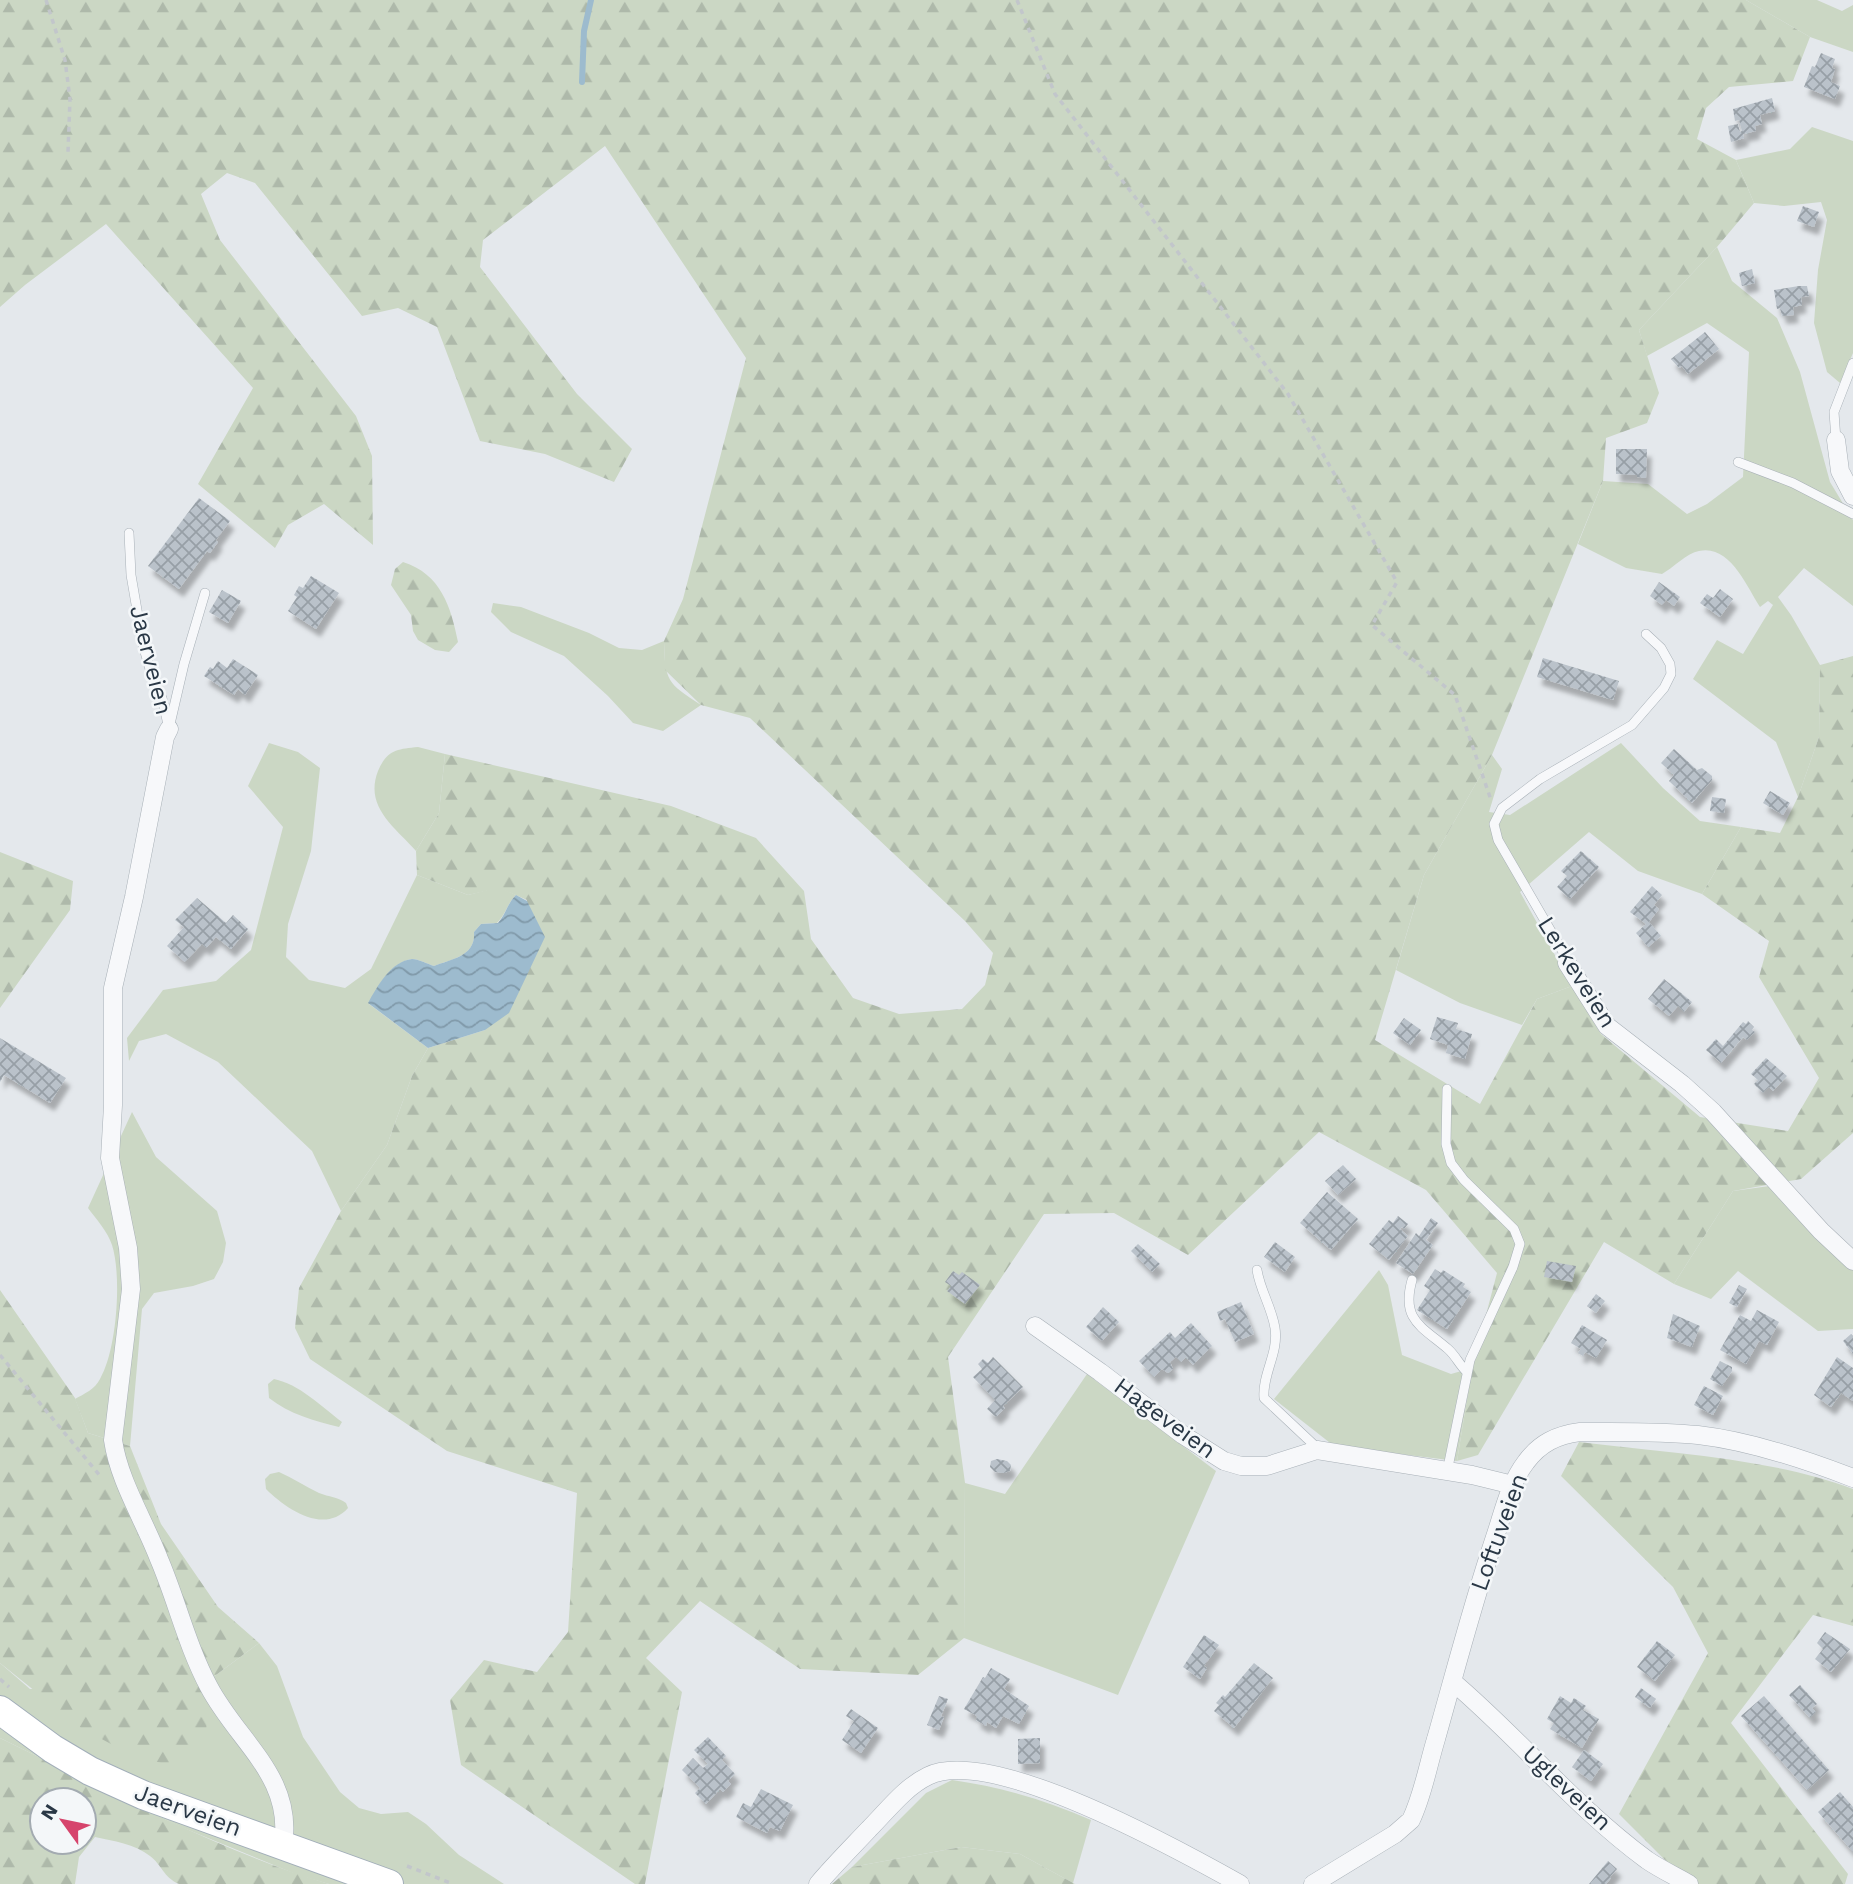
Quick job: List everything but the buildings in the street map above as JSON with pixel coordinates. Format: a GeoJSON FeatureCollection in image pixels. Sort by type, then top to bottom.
{"type":"FeatureCollection","features":[{"type":"Feature","properties":{"kind":"main road","name":"Jaerveien"},"geometry":{"type":"LineString","coordinates":[[8,1701],[53,1749],[90,1771],[143,1795],[389,1884]]}},
{"type":"Feature","properties":{"kind":"street"},"geometry":{"type":"LineString","coordinates":[[1836,440],[1840,471],[1853,496]]}},
{"type":"Feature","properties":{"kind":"street"},"geometry":{"type":"LineString","coordinates":[[169,729],[165,737],[134,897],[113,988],[110,1158],[128,1248],[131,1289],[113,1440],[118,1463],[160,1560],[197,1664],[226,1717],[271,1775],[285,1814],[284,1845]]}},
{"type":"Feature","properties":{"kind":"street","name":"Lerkeveien"},"geometry":{"type":"LineString","coordinates":[[1567,962],[1607,1026],[1682,1084],[1713,1112],[1821,1231],[1853,1261]]}},
{"type":"Feature","properties":{"kind":"street","name":"Hageveien"},"geometry":{"type":"LineString","coordinates":[[1035,1326],[1183,1435],[1224,1461],[1241,1466],[1266,1466],[1317,1450],[1513,1485]]}},
{"type":"Feature","properties":{"kind":"street","name":"Loftuveien"},"geometry":{"type":"LineString","coordinates":[[1312,1884],[1395,1834],[1411,1820],[1453,1682],[1475,1598],[1513,1485],[1526,1462],[1548,1440],[1580,1432],[1711,1437],[1806,1461],[1853,1478]]}},
{"type":"Feature","properties":{"kind":"street","name":"Ugleveien"},"geometry":{"type":"LineString","coordinates":[[1453,1682],[1486,1710],[1572,1796],[1619,1837],[1647,1860],[1689,1884]]}},
{"type":"Feature","properties":{"kind":"street"},"geometry":{"type":"LineString","coordinates":[[818,1884],[907,1791],[929,1776],[948,1770],[996,1776],[1086,1806],[1240,1884]]}},
{"type":"Feature","properties":{"kind":"lane"},"geometry":{"type":"LineString","coordinates":[[1836,440],[1834,412],[1853,363]]}},
{"type":"Feature","properties":{"kind":"lane"},"geometry":{"type":"LineString","coordinates":[[1738,462],[1793,483],[1853,514]]}},
{"type":"Feature","properties":{"kind":"lane","name":"Jaerveien"},"geometry":{"type":"LineString","coordinates":[[129,533],[131,575],[142,645],[154,683],[162,698],[169,729]]}},
{"type":"Feature","properties":{"kind":"lane","name":"Jaerveien"},"geometry":{"type":"LineString","coordinates":[[169,729],[184,664],[205,593]]}},
{"type":"Feature","properties":{"kind":"lane"},"geometry":{"type":"LineString","coordinates":[[1497,817],[1507,803],[1540,779],[1632,725],[1669,680],[1670,664],[1646,634]]}},
{"type":"Feature","properties":{"kind":"lane","name":"Lerkeveien"},"geometry":{"type":"LineString","coordinates":[[1497,817],[1494,824],[1498,840],[1567,962]]}},
{"type":"Feature","properties":{"kind":"lane"},"geometry":{"type":"LineString","coordinates":[[1447,1089],[1447,1144],[1451,1163],[1514,1229],[1520,1244],[1513,1267],[1466,1371],[1447,1472]]}},
{"type":"Feature","properties":{"kind":"lane"},"geometry":{"type":"LineString","coordinates":[[1257,1270],[1262,1293],[1275,1327],[1275,1350],[1264,1398],[1317,1450]]}},
{"type":"Feature","properties":{"kind":"lane"},"geometry":{"type":"LineString","coordinates":[[1412,1280],[1407,1297],[1408,1309],[1416,1322],[1451,1352],[1466,1371]]}},
{"type":"Feature","properties":{"kind":"path"},"geometry":{"type":"LineString","coordinates":[[47,0],[65,60],[70,99],[68,152]]}},
{"type":"Feature","properties":{"kind":"path"},"geometry":{"type":"LineString","coordinates":[[1017,0],[1055,94],[1288,394],[1397,582],[1372,625],[1455,695],[1497,817]]}},
{"type":"Feature","properties":{"kind":"path"},"geometry":{"type":"LineString","coordinates":[[0,1355],[107,1484]]}},
{"type":"Feature","properties":{"kind":"path"},"geometry":{"type":"LineString","coordinates":[[0,1679],[8,1701]]}},
{"type":"Feature","properties":{"kind":"green space"},"geometry":{"type":"Polygon","coordinates":[[[0,0],[1746,0],[1810,37],[1793,81],[1729,87],[1706,108],[1697,139],[1736,160],[1754,203],[1717,247],[1639,330],[1659,393],[1647,423],[1606,438],[1603,481],[1492,755],[1424,875],[1375,1040],[1480,1104],[1537,999],[1572,986],[1601,1034],[1700,1117],[1788,1131],[1819,1078],[1759,977],[1769,941],[1702,894],[1741,827],[1780,833],[1798,797],[1819,737],[1820,665],[1853,656],[1853,1133],[1801,1179],[1733,1191],[1674,1284],[1604,1242],[1478,1455],[1457,1461],[1472,1368],[1497,1273],[1426,1190],[1319,1132],[1188,1255],[1114,1213],[1044,1214],[948,1357],[965,1483],[964,1638],[918,1675],[800,1669],[700,1601],[646,1658],[682,1692],[645,1884],[635,1884],[461,1765],[450,1700],[484,1660],[537,1672],[568,1632],[577,1493],[447,1451],[310,1359],[295,1328],[299,1288],[341,1211],[387,1145],[412,1076],[428,1048],[485,1030],[527,900],[499,888],[468,895],[417,875],[416,851],[439,813],[445,754],[671,806],[756,838],[804,891],[811,939],[853,998],[899,1014],[962,1009],[985,985],[993,953],[965,921],[750,718],[701,705],[665,670],[664,641],[683,599],[746,358],[605,146],[483,240],[480,267],[577,394],[632,449],[614,482],[545,454],[480,441],[437,327],[398,308],[362,316],[255,183],[227,173],[201,194],[220,240],[356,416],[372,456],[373,545],[324,504],[288,525],[275,548],[198,484],[253,388],[106,224],[0,307],[0,0]]]}},
{"type":"Feature","properties":{"kind":"green space"},"geometry":{"type":"Polygon","coordinates":[[[1746,0],[1817,0],[1842,11],[1853,5],[1853,52],[1810,37],[1746,0]]]}},
{"type":"Feature","properties":{"kind":"green space"},"geometry":{"type":"Polygon","coordinates":[[[1812,127],[1853,141],[1853,353],[1840,383],[1827,372],[1814,323],[1818,270],[1827,220],[1821,202],[1784,206],[1754,203],[1736,160],[1790,149],[1812,127]]]}},
{"type":"Feature","properties":{"kind":"green space"},"geometry":{"type":"Polygon","coordinates":[[[1717,247],[1732,281],[1777,318],[1800,372],[1830,482],[1853,520],[1853,606],[1804,568],[1778,597],[1820,665],[1819,737],[1798,797],[1776,742],[1693,679],[1717,640],[1743,654],[1773,605],[1768,601],[1760,607],[1736,569],[1720,554],[1699,551],[1662,574],[1626,568],[1578,544],[1603,481],[1648,484],[1687,514],[1707,504],[1743,477],[1749,352],[1707,323],[1647,356],[1639,330],[1717,247]]]}},
{"type":"Feature","properties":{"kind":"green space"},"geometry":{"type":"Polygon","coordinates":[[[403,562],[427,575],[448,604],[458,642],[449,652],[435,650],[418,640],[413,631],[411,615],[391,585],[395,569],[403,562]]]}},
{"type":"Feature","properties":{"kind":"green space"},"geometry":{"type":"Polygon","coordinates":[[[493,603],[521,607],[589,633],[619,648],[642,650],[664,641],[665,665],[670,680],[701,705],[663,731],[633,723],[564,656],[511,632],[491,612],[493,603]]]}},
{"type":"Feature","properties":{"kind":"green space"},"geometry":{"type":"Polygon","coordinates":[[[269,743],[298,752],[320,768],[311,851],[288,924],[286,957],[309,980],[345,988],[371,969],[417,875],[468,895],[499,887],[516,895],[497,923],[481,924],[474,932],[471,946],[462,955],[434,966],[414,959],[404,961],[391,970],[376,990],[369,1004],[428,1048],[412,1076],[387,1145],[341,1211],[312,1151],[218,1062],[166,1034],[139,1041],[129,1061],[127,1038],[163,990],[216,981],[251,950],[283,827],[248,786],[269,743]]]}},
{"type":"Feature","properties":{"kind":"green space"},"geometry":{"type":"Polygon","coordinates":[[[1621,743],[1663,788],[1700,821],[1741,827],[1702,894],[1638,871],[1589,832],[1520,892],[1572,986],[1537,999],[1522,1025],[1460,1003],[1396,970],[1424,875],[1492,755],[1502,769],[1489,812],[1510,815],[1621,743]]]}},
{"type":"Feature","properties":{"kind":"green space"},"geometry":{"type":"Polygon","coordinates":[[[418,747],[445,754],[439,813],[416,851],[384,816],[378,806],[375,784],[381,764],[389,755],[398,750],[418,747]]]}},
{"type":"Feature","properties":{"kind":"green space"},"geometry":{"type":"Polygon","coordinates":[[[0,852],[73,881],[70,910],[0,1008],[0,852]]]}},
{"type":"Feature","properties":{"kind":"green space"},"geometry":{"type":"Polygon","coordinates":[[[132,1112],[156,1157],[217,1211],[226,1243],[223,1262],[214,1279],[154,1293],[142,1309],[130,1446],[88,1433],[75,1399],[98,1383],[106,1366],[114,1332],[117,1293],[115,1258],[108,1235],[88,1208],[132,1112]]]}},
{"type":"Feature","properties":{"kind":"green space"},"geometry":{"type":"Polygon","coordinates":[[[1777,1185],[1853,1268],[1853,1329],[1818,1331],[1738,1271],[1711,1299],[1674,1284],[1733,1191],[1777,1185]]]}},
{"type":"Feature","properties":{"kind":"green space"},"geometry":{"type":"Polygon","coordinates":[[[1379,1270],[1388,1285],[1402,1355],[1451,1374],[1472,1368],[1457,1461],[1334,1446],[1274,1399],[1379,1270]]]}},
{"type":"Feature","properties":{"kind":"green space"},"geometry":{"type":"Polygon","coordinates":[[[0,1290],[75,1398],[88,1433],[130,1446],[161,1524],[218,1607],[259,1643],[212,1678],[205,1740],[180,1769],[126,1752],[81,1728],[0,1663],[0,1290]]]}},
{"type":"Feature","properties":{"kind":"green space"},"geometry":{"type":"Polygon","coordinates":[[[1087,1374],[1216,1471],[1118,1695],[964,1638],[965,1483],[1005,1494],[1087,1374]]]}},
{"type":"Feature","properties":{"kind":"green space"},"geometry":{"type":"Polygon","coordinates":[[[274,1379],[309,1396],[342,1422],[339,1427],[294,1413],[277,1404],[269,1398],[268,1384],[274,1379]]]}},
{"type":"Feature","properties":{"kind":"green space"},"geometry":{"type":"Polygon","coordinates":[[[1579,1442],[1754,1463],[1853,1489],[1853,1626],[1813,1615],[1731,1723],[1848,1874],[1845,1884],[1689,1884],[1619,1814],[1708,1653],[1673,1587],[1561,1476],[1579,1442]]]}},
{"type":"Feature","properties":{"kind":"green space"},"geometry":{"type":"Polygon","coordinates":[[[279,1472],[319,1493],[343,1501],[348,1508],[338,1516],[328,1519],[317,1519],[294,1511],[266,1489],[265,1479],[270,1474],[279,1472]]]}},
{"type":"Feature","properties":{"kind":"green space"},"geometry":{"type":"Polygon","coordinates":[[[259,1643],[277,1666],[303,1737],[340,1792],[359,1808],[381,1814],[408,1812],[426,1824],[459,1855],[504,1884],[329,1884],[298,1875],[181,1827],[0,1738],[0,1663],[30,1689],[212,1678],[259,1643]]]}},
{"type":"Feature","properties":{"kind":"green space"},"geometry":{"type":"Polygon","coordinates":[[[0,1738],[97,1786],[28,1786],[28,1856],[80,1856],[75,1884],[0,1884],[0,1738]]]}},
{"type":"Feature","properties":{"kind":"green space"},"geometry":{"type":"Polygon","coordinates":[[[952,1780],[1023,1795],[1091,1820],[1073,1883],[1020,1854],[961,1847],[852,1867],[926,1793],[952,1780]]]}},
{"type":"Feature","properties":{"kind":"green space"},"geometry":{"type":"Polygon","coordinates":[[[98,1787],[244,1854],[329,1884],[179,1884],[169,1878],[144,1852],[98,1838],[98,1787]]]}},
{"type":"Feature","properties":{"kind":"green space"},"geometry":{"type":"Polygon","coordinates":[[[961,1847],[1020,1854],[1075,1884],[832,1884],[852,1867],[961,1847]]]}},
{"type":"Feature","properties":{"kind":"water"},"geometry":{"type":"Polygon","coordinates":[[[516,895],[527,901],[545,937],[509,1013],[485,1030],[428,1048],[368,1003],[385,976],[398,964],[414,959],[434,966],[462,955],[471,946],[474,932],[481,924],[498,923],[516,895]]]}},
{"type":"Feature","properties":{"kind":"waterway"},"geometry":{"type":"LineString","coordinates":[[582,82],[584,31],[591,0]]}}]}
